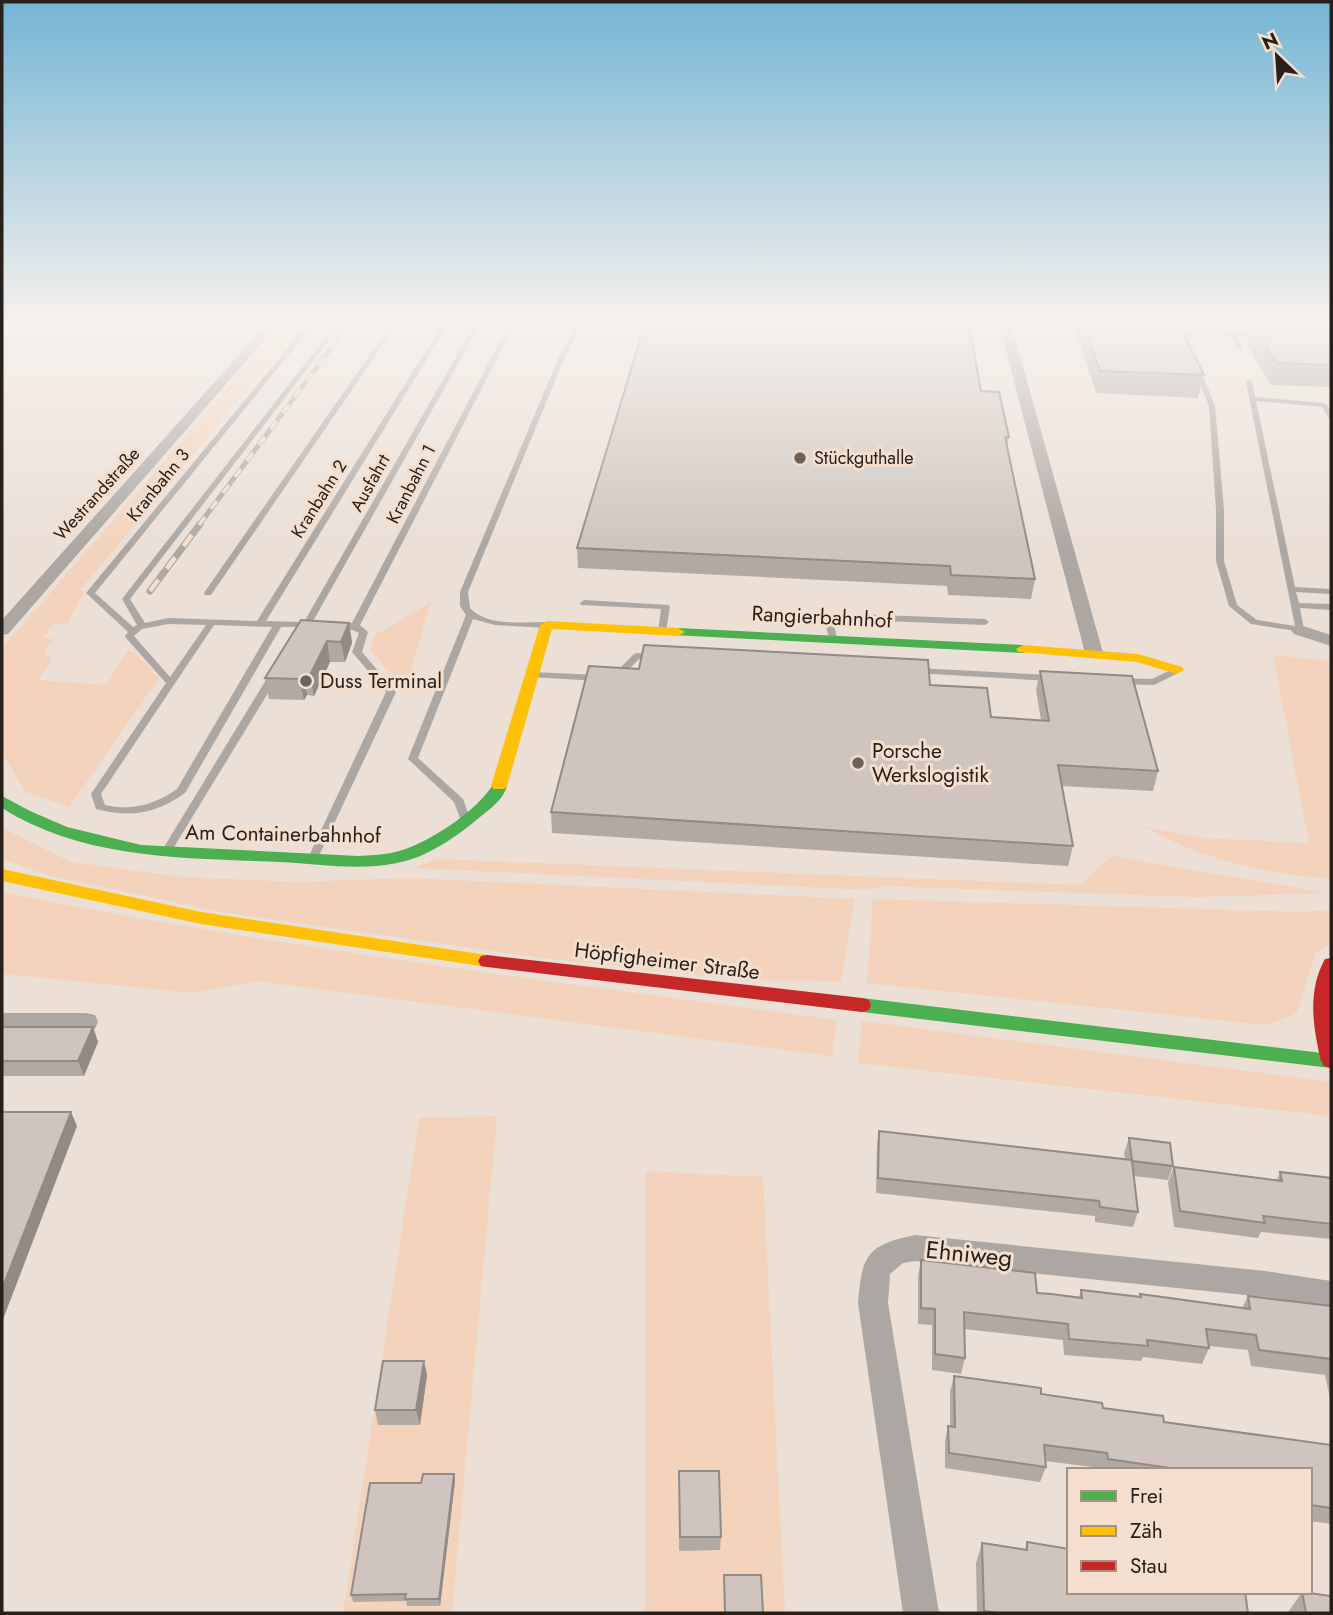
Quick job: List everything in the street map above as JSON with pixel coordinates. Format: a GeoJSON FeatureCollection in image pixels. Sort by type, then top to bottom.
{"type":"FeatureCollection","features":[{"type":"Feature","properties":{"kind":"street","name":"Westrandstraße"},"geometry":{"type":"LineString","coordinates":[[2,630],[209,395]]}},
{"type":"Feature","properties":{"kind":"street"},"geometry":{"type":"LineString","coordinates":[[1024,395],[1094,653]]}},
{"type":"Feature","properties":{"kind":"street","name":"Rangierbahnhof"},"geometry":{"type":"LineString","coordinates":[[547,625],[1094,653],[1138,659],[1177,670]]}},
{"type":"Feature","properties":{"kind":"street","name":"Am Containerbahnhof"},"geometry":{"type":"LineString","coordinates":[[2,801],[24,816],[62,831],[108,844],[166,852],[312,860],[396,858],[451,834],[467,823],[496,794],[547,625]]}},
{"type":"Feature","properties":{"kind":"street"},"geometry":{"type":"LineString","coordinates":[[1300,630],[1331,641]]}},
{"type":"Feature","properties":{"kind":"street","name":"Höpfigheimer Straße"},"geometry":{"type":"LineString","coordinates":[[2,875],[79,894],[254,928],[636,980],[1331,1061]]}},
{"type":"Feature","properties":{"kind":"street"},"geometry":{"type":"LineString","coordinates":[[1331,964],[1322,990],[1321,1012],[1331,1061]]}},
{"type":"Feature","properties":{"kind":"street"},"geometry":{"type":"LineString","coordinates":[[2,1022],[86,1022]]}},
{"type":"Feature","properties":{"kind":"street","name":"Ehniweg"},"geometry":{"type":"LineString","coordinates":[[921,1613],[873,1303],[876,1268],[895,1252],[915,1248],[1265,1284],[1331,1294]]}},
{"type":"Feature","properties":{"kind":"lane","name":"Kranbahn 3"},"geometry":{"type":"LineString","coordinates":[[138,629],[90,593],[252,395]]}},
{"type":"Feature","properties":{"kind":"lane"},"geometry":{"type":"LineString","coordinates":[[138,629],[126,599],[284,395]]}},
{"type":"Feature","properties":{"kind":"lane"},"geometry":{"type":"LineString","coordinates":[[208,593],[345,395]]}},
{"type":"Feature","properties":{"kind":"lane","name":"Kranbahn 2"},"geometry":{"type":"LineString","coordinates":[[260,623],[401,395]]}},
{"type":"Feature","properties":{"kind":"lane","name":"Ausfahrt"},"geometry":{"type":"LineString","coordinates":[[307,624],[437,395]]}},
{"type":"Feature","properties":{"kind":"lane","name":"Kranbahn 1"},"geometry":{"type":"LineString","coordinates":[[355,625],[475,395]]}},
{"type":"Feature","properties":{"kind":"lane"},"geometry":{"type":"LineString","coordinates":[[546,395],[464,592],[464,606],[470,614],[487,621],[547,625]]}},
{"type":"Feature","properties":{"kind":"lane"},"geometry":{"type":"LineString","coordinates":[[1208,395],[1212,406],[1220,510],[1220,561],[1233,606],[1254,622],[1300,630],[1253,395]]}},
{"type":"Feature","properties":{"kind":"lane"},"geometry":{"type":"LineString","coordinates":[[1254,399],[1327,404],[1331,418]]}},
{"type":"Feature","properties":{"kind":"lane"},"geometry":{"type":"LineString","coordinates":[[1292,589],[1331,591]]}},
{"type":"Feature","properties":{"kind":"lane"},"geometry":{"type":"LineString","coordinates":[[584,603],[666,607],[662,631]]}},
{"type":"Feature","properties":{"kind":"lane"},"geometry":{"type":"LineString","coordinates":[[1295,605],[1331,607]]}},
{"type":"Feature","properties":{"kind":"lane"},"geometry":{"type":"LineString","coordinates":[[467,823],[459,801],[413,760],[470,614]]}},
{"type":"Feature","properties":{"kind":"lane"},"geometry":{"type":"LineString","coordinates":[[833,639],[828,616],[985,622]]}},
{"type":"Feature","properties":{"kind":"lane"},"geometry":{"type":"LineString","coordinates":[[170,682],[133,643],[129,636],[138,629],[168,621],[319,625]]}},
{"type":"Feature","properties":{"kind":"lane"},"geometry":{"type":"LineString","coordinates":[[212,622],[96,794],[100,807],[119,813],[143,811],[166,803],[181,792],[278,624]]}},
{"type":"Feature","properties":{"kind":"lane"},"geometry":{"type":"LineString","coordinates":[[293,646],[307,624]]}},
{"type":"Feature","properties":{"kind":"lane"},"geometry":{"type":"LineString","coordinates":[[312,860],[391,692],[357,652],[363,632],[355,625],[331,625]]}},
{"type":"Feature","properties":{"kind":"lane"},"geometry":{"type":"LineString","coordinates":[[533,675],[614,679],[637,656],[664,657]]}},
{"type":"Feature","properties":{"kind":"lane","name":"Am Containerbahnhof"},"geometry":{"type":"LineString","coordinates":[[166,852],[279,667]]}},
{"type":"Feature","properties":{"kind":"lane"},"geometry":{"type":"LineString","coordinates":[[911,670],[1062,678]]}},
{"type":"Feature","properties":{"kind":"lane"},"geometry":{"type":"LineString","coordinates":[[1103,681],[1154,682],[1177,670]]}},
{"type":"Feature","properties":{"kind":"shaded area"},"geometry":{"type":"Polygon","coordinates":[[[221,395],[243,395],[80,590],[84,591],[67,624],[54,624],[42,638],[54,639],[44,652],[52,661],[38,680],[106,685],[128,650],[136,654],[159,678],[69,807],[26,792],[2,753],[2,649],[221,395]]]}},
{"type":"Feature","properties":{"kind":"shaded area"},"geometry":{"type":"Polygon","coordinates":[[[431,602],[405,690],[370,649],[375,635],[431,602]]]}},
{"type":"Feature","properties":{"kind":"shaded area"},"geometry":{"type":"Polygon","coordinates":[[[1273,655],[1331,661],[1331,878],[1283,874],[1234,863],[1188,848],[1144,827],[1203,838],[1309,843],[1273,655]]]}},
{"type":"Feature","properties":{"kind":"shaded area"},"geometry":{"type":"Polygon","coordinates":[[[2,828],[71,862],[182,877],[297,882],[411,878],[855,899],[841,981],[745,980],[542,958],[221,912],[47,875],[2,859],[2,828]]]}},
{"type":"Feature","properties":{"kind":"shaded area"},"geometry":{"type":"Polygon","coordinates":[[[1112,856],[1326,893],[1196,897],[881,886],[868,890],[414,868],[437,859],[1080,885],[1112,856]]]}},
{"type":"Feature","properties":{"kind":"shaded area"},"geometry":{"type":"Polygon","coordinates":[[[2,892],[314,947],[837,1020],[832,1056],[256,981],[193,993],[2,974],[2,892]]]}},
{"type":"Feature","properties":{"kind":"shaded area"},"geometry":{"type":"Polygon","coordinates":[[[873,899],[1300,912],[1331,910],[1331,943],[1316,952],[1297,1013],[1266,1025],[867,983],[873,899]]]}},
{"type":"Feature","properties":{"kind":"shaded area"},"geometry":{"type":"Polygon","coordinates":[[[862,1021],[1331,1082],[1331,1116],[858,1063],[862,1021]]]}},
{"type":"Feature","properties":{"kind":"shaded area"},"geometry":{"type":"Polygon","coordinates":[[[497,1116],[452,1613],[343,1613],[419,1118],[497,1116]]]}},
{"type":"Feature","properties":{"kind":"shaded area"},"geometry":{"type":"Polygon","coordinates":[[[645,1171],[763,1177],[785,1613],[645,1613],[645,1171]]]}},
{"type":"Feature","properties":{"kind":"building","name":"Stückguthalle"},"geometry":{"type":"Polygon","coordinates":[[[623,395],[1000,395],[1009,437],[1005,437],[1035,579],[951,575],[950,566],[577,548],[623,395]]]}},
{"type":"Feature","properties":{"kind":"building"},"geometry":{"type":"Polygon","coordinates":[[[301,620],[349,623],[341,642],[327,641],[310,675],[303,675],[300,679],[265,678],[301,620]]]}},
{"type":"Feature","properties":{"kind":"building","name":"Porsche Werkslogistik"},"geometry":{"type":"Polygon","coordinates":[[[644,645],[928,660],[930,685],[987,688],[991,717],[1049,721],[1040,671],[1132,676],[1158,771],[1058,765],[1073,846],[551,812],[589,666],[639,669],[644,645]]]}},
{"type":"Feature","properties":{"kind":"building"},"geometry":{"type":"Polygon","coordinates":[[[2,1027],[93,1027],[78,1061],[2,1061],[2,1027]]]}},
{"type":"Feature","properties":{"kind":"building"},"geometry":{"type":"Polygon","coordinates":[[[2,1112],[71,1112],[2,1289],[2,1112]]]}},
{"type":"Feature","properties":{"kind":"building"},"geometry":{"type":"Polygon","coordinates":[[[879,1131],[1132,1160],[1129,1138],[1170,1143],[1173,1166],[1132,1161],[1138,1212],[1100,1207],[1099,1201],[878,1178],[879,1131]]]}},
{"type":"Feature","properties":{"kind":"building"},"geometry":{"type":"Polygon","coordinates":[[[1174,1167],[1282,1181],[1280,1172],[1331,1178],[1331,1224],[1263,1216],[1265,1223],[1180,1211],[1174,1167]]]}},
{"type":"Feature","properties":{"kind":"building"},"geometry":{"type":"Polygon","coordinates":[[[921,1260],[1035,1273],[1037,1293],[1082,1298],[1081,1290],[1141,1297],[1140,1294],[1250,1309],[1248,1296],[1331,1306],[1331,1359],[1259,1350],[1256,1335],[1206,1329],[1209,1348],[1147,1340],[1148,1346],[1069,1339],[1068,1324],[964,1312],[965,1358],[935,1354],[935,1309],[921,1308],[921,1260]]]}},
{"type":"Feature","properties":{"kind":"building"},"geometry":{"type":"Polygon","coordinates":[[[383,1361],[424,1361],[416,1410],[375,1410],[383,1361]]]}},
{"type":"Feature","properties":{"kind":"building"},"geometry":{"type":"Polygon","coordinates":[[[954,1376],[1041,1388],[1041,1394],[1102,1403],[1103,1408],[1163,1416],[1164,1422],[1331,1445],[1331,1508],[1312,1505],[1312,1468],[1170,1468],[1108,1459],[1107,1453],[1044,1445],[1046,1467],[949,1453],[948,1426],[955,1427],[954,1376]]]}},
{"type":"Feature","properties":{"kind":"building"},"geometry":{"type":"Polygon","coordinates":[[[679,1471],[719,1471],[721,1537],[680,1537],[679,1471]]]}},
{"type":"Feature","properties":{"kind":"building"},"geometry":{"type":"Polygon","coordinates":[[[423,1474],[454,1474],[439,1599],[405,1599],[406,1594],[351,1595],[370,1483],[421,1483],[423,1474]]]}},
{"type":"Feature","properties":{"kind":"building"},"geometry":{"type":"Polygon","coordinates":[[[1027,1542],[1067,1549],[1067,1594],[1245,1594],[1248,1613],[984,1611],[982,1543],[1027,1550],[1027,1542]]]}},
{"type":"Feature","properties":{"kind":"building"},"geometry":{"type":"Polygon","coordinates":[[[724,1575],[761,1575],[763,1613],[725,1613],[724,1575]]]}},
{"type":"Feature","properties":{"kind":"building"},"geometry":{"type":"Polygon","coordinates":[[[1302,1594],[1331,1596],[1331,1613],[1306,1613],[1302,1594]]]}},
{"type":"Feature","properties":{"kind":"railway"},"geometry":{"type":"LineString","coordinates":[[199,525],[296,395]]}},
{"type":"Feature","properties":{"kind":"railway"},"geometry":{"type":"LineString","coordinates":[[150,591],[200,524]]}},
{"type":"Feature","properties":{"kind":"traffic: fast"},"geometry":{"type":"LineString","coordinates":[[678,632],[1023,649]]}},
{"type":"Feature","properties":{"kind":"traffic: fast"},"geometry":{"type":"LineString","coordinates":[[2,801],[24,815],[62,831],[141,850],[358,861],[396,858],[451,834],[497,794],[499,786]]}},
{"type":"Feature","properties":{"kind":"traffic: fast"},"geometry":{"type":"LineString","coordinates":[[862,1005],[1331,1061]]}},
{"type":"Feature","properties":{"kind":"traffic: slow"},"geometry":{"type":"LineString","coordinates":[[499,786],[547,625],[678,632]]}},
{"type":"Feature","properties":{"kind":"traffic: slow"},"geometry":{"type":"LineString","coordinates":[[1023,649],[1138,658],[1177,670]]}},
{"type":"Feature","properties":{"kind":"traffic: slow"},"geometry":{"type":"LineString","coordinates":[[2,875],[201,918],[487,961]]}},
{"type":"Feature","properties":{"kind":"traffic: jam"},"geometry":{"type":"LineString","coordinates":[[487,961],[862,1005]]}},
{"type":"Feature","properties":{"kind":"traffic: jam"},"geometry":{"type":"LineString","coordinates":[[1331,964],[1323,1000],[1325,1037],[1331,1061]]}},
{"type":"Feature","properties":{"kind":"place","name":"Stückguthalle"},"geometry":{"type":"Point","coordinates":[800,458]}},
{"type":"Feature","properties":{"kind":"place","name":"Duss Terminal"},"geometry":{"type":"Point","coordinates":[306,681]}},
{"type":"Feature","properties":{"kind":"place","name":"Porsche Werkslogistik"},"geometry":{"type":"Point","coordinates":[858,763]}}]}
